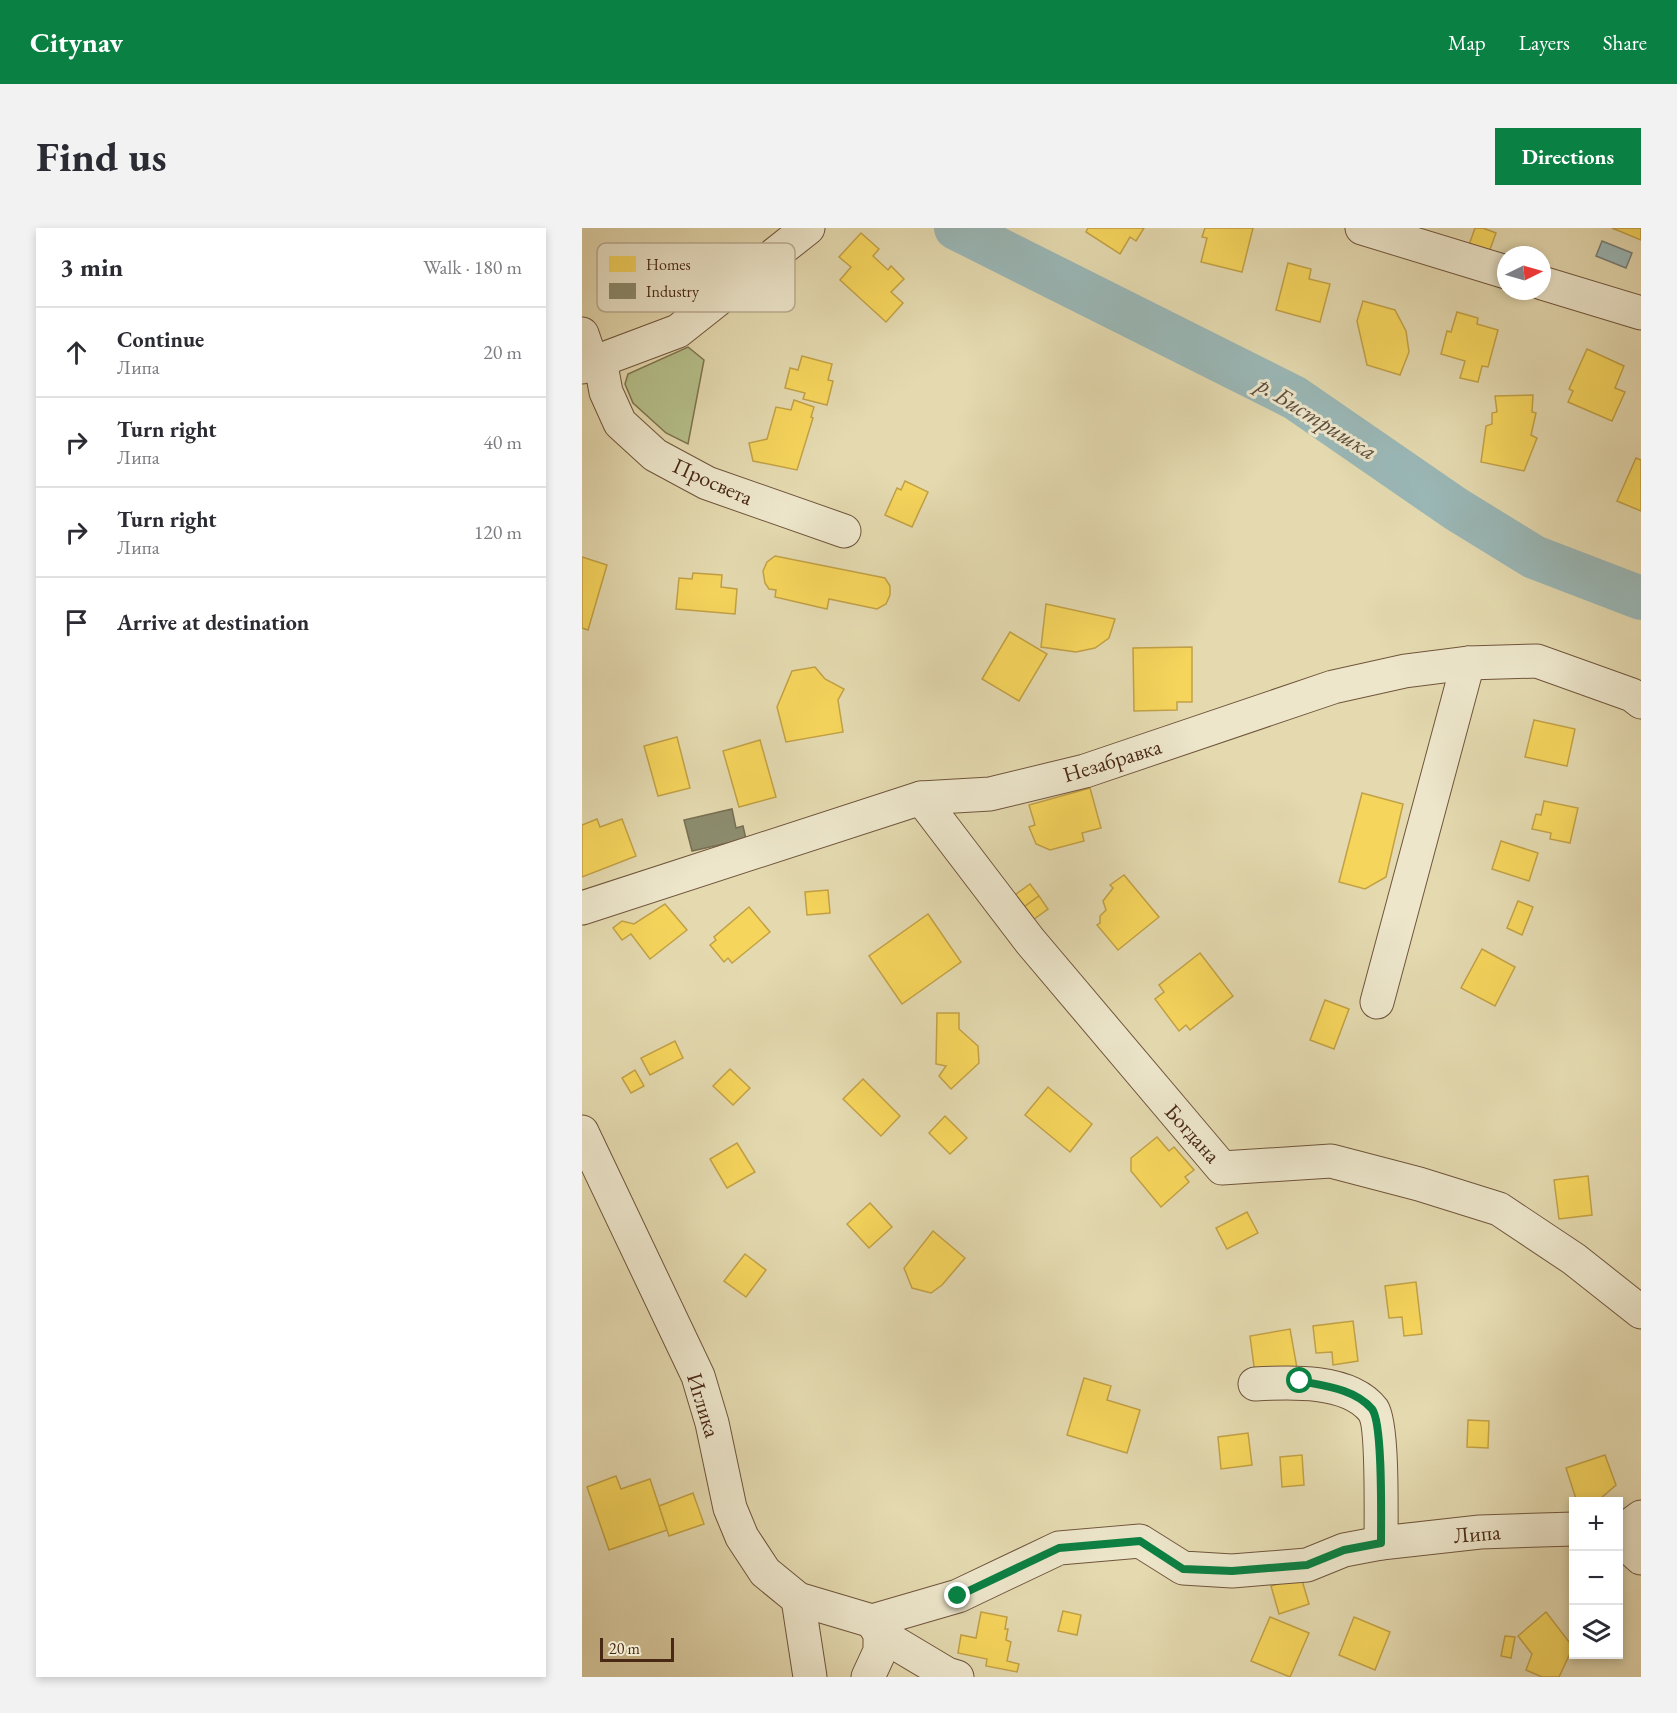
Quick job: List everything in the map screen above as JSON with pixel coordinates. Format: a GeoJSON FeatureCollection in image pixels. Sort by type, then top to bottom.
{"type":"FeatureCollection","features":[{"type":"Feature","properties":{"kind":"street"},"geometry":{"type":"LineString","coordinates":[[789,243],[808,228]]}},
{"type":"Feature","properties":{"kind":"street"},"geometry":{"type":"LineString","coordinates":[[1362,228],[1497,269]]}},
{"type":"Feature","properties":{"kind":"street"},"geometry":{"type":"LineString","coordinates":[[1551,286],[1641,313]]}},
{"type":"Feature","properties":{"kind":"street"},"geometry":{"type":"LineString","coordinates":[[589,356],[678,331],[702,312]]}},
{"type":"Feature","properties":{"kind":"street","name":"Просвета"},"geometry":{"type":"LineString","coordinates":[[589,356],[620,423],[655,455],[706,483],[844,531]]}},
{"type":"Feature","properties":{"kind":"street","name":"Незабравка"},"geometry":{"type":"LineString","coordinates":[[582,908],[921,798],[990,794],[1085,771],[1333,687],[1405,671],[1468,663],[1537,661],[1632,694],[1641,702]]}},
{"type":"Feature","properties":{"kind":"street"},"geometry":{"type":"LineString","coordinates":[[1377,1002],[1468,663]]}},
{"type":"Feature","properties":{"kind":"street","name":"Богдана"},"geometry":{"type":"LineString","coordinates":[[921,798],[1030,941],[1222,1168],[1331,1161],[1419,1184],[1499,1209],[1574,1259],[1641,1312]]}},
{"type":"Feature","properties":{"kind":"street","name":"Иглика"},"geometry":{"type":"LineString","coordinates":[[582,1132],[698,1376],[712,1424],[730,1508],[742,1537],[765,1572],[798,1599],[876,1627],[947,1674],[957,1677]]}},
{"type":"Feature","properties":{"kind":"street"},"geometry":{"type":"LineString","coordinates":[[1255,1384],[1300,1381],[1328,1386],[1359,1397],[1374,1411],[1380,1452],[1381,1543]]}},
{"type":"Feature","properties":{"kind":"street"},"geometry":{"type":"LineString","coordinates":[[1623,1531],[1641,1517]]}},
{"type":"Feature","properties":{"kind":"street","name":"Липа"},"geometry":{"type":"LineString","coordinates":[[876,1627],[958,1596],[1059,1548],[1140,1541],[1183,1569],[1232,1571],[1307,1565],[1344,1550],[1381,1543],[1480,1532],[1569,1529]]}},
{"type":"Feature","properties":{"kind":"street"},"geometry":{"type":"LineString","coordinates":[[1623,1540],[1641,1558]]}},
{"type":"Feature","properties":{"kind":"street"},"geometry":{"type":"LineString","coordinates":[[798,1599],[810,1677]]}},
{"type":"Feature","properties":{"kind":"street"},"geometry":{"type":"LineString","coordinates":[[868,1677],[880,1652],[876,1627]]}},
{"type":"Feature","properties":{"kind":"green space"},"geometry":{"type":"Polygon","coordinates":[[[688,347],[704,360],[688,444],[666,433],[633,403],[625,384],[628,374],[688,347]]]}},
{"type":"Feature","properties":{"kind":"water"},"geometry":{"type":"Polygon","coordinates":[[[1602,241],[1632,253],[1626,268],[1596,256],[1602,241]]]}},
{"type":"Feature","properties":{"kind":"building: Homes"},"geometry":{"type":"Polygon","coordinates":[[[1088,228],[1144,228],[1136,241],[1130,237],[1120,254],[1086,232],[1088,228]]]}},
{"type":"Feature","properties":{"kind":"building: Homes"},"geometry":{"type":"Polygon","coordinates":[[[1205,228],[1253,228],[1242,272],[1201,262],[1207,238],[1202,237],[1205,228]]]}},
{"type":"Feature","properties":{"kind":"building: Homes"},"geometry":{"type":"Polygon","coordinates":[[[1475,228],[1483,228],[1496,233],[1489,252],[1469,245],[1475,228]]]}},
{"type":"Feature","properties":{"kind":"building: Homes"},"geometry":{"type":"Polygon","coordinates":[[[1612,228],[1641,228],[1641,240],[1612,228]]]}},
{"type":"Feature","properties":{"kind":"building: Homes"},"geometry":{"type":"Polygon","coordinates":[[[861,233],[879,249],[873,256],[888,270],[891,266],[904,279],[891,292],[903,303],[886,322],[840,280],[851,267],[839,257],[861,233]]]}},
{"type":"Feature","properties":{"kind":"building: Homes"},"geometry":{"type":"Polygon","coordinates":[[[1288,263],[1311,269],[1309,279],[1330,284],[1320,322],[1276,310],[1288,263]]]}},
{"type":"Feature","properties":{"kind":"building: Homes"},"geometry":{"type":"Polygon","coordinates":[[[1363,301],[1395,310],[1406,331],[1409,352],[1400,375],[1367,365],[1357,321],[1363,301]]]}},
{"type":"Feature","properties":{"kind":"building: Homes"},"geometry":{"type":"Polygon","coordinates":[[[1457,312],[1478,318],[1477,324],[1498,330],[1488,367],[1482,366],[1478,382],[1460,378],[1465,361],[1441,354],[1447,331],[1451,332],[1457,312]]]}},
{"type":"Feature","properties":{"kind":"building: Homes"},"geometry":{"type":"Polygon","coordinates":[[[1587,349],[1624,366],[1615,388],[1625,392],[1612,421],[1568,402],[1573,391],[1569,389],[1587,349]]]}},
{"type":"Feature","properties":{"kind":"building: Homes"},"geometry":{"type":"Polygon","coordinates":[[[802,356],[832,364],[828,380],[833,381],[827,405],[803,399],[805,393],[785,388],[790,368],[798,370],[802,356]]]}},
{"type":"Feature","properties":{"kind":"building: Homes"},"geometry":{"type":"Polygon","coordinates":[[[1533,395],[1532,412],[1536,413],[1531,435],[1537,438],[1524,471],[1481,462],[1486,426],[1492,424],[1492,413],[1497,412],[1495,396],[1533,395]]]}},
{"type":"Feature","properties":{"kind":"building: Homes"},"geometry":{"type":"Polygon","coordinates":[[[794,400],[814,407],[811,417],[813,418],[797,470],[753,461],[749,443],[767,439],[776,407],[791,410],[794,400]]]}},
{"type":"Feature","properties":{"kind":"building: Homes"},"geometry":{"type":"Polygon","coordinates":[[[1636,458],[1641,460],[1641,511],[1617,501],[1636,458]]]}},
{"type":"Feature","properties":{"kind":"building: Homes"},"geometry":{"type":"Polygon","coordinates":[[[905,481],[928,492],[912,527],[885,515],[897,488],[901,490],[905,481]]]}},
{"type":"Feature","properties":{"kind":"building: Homes"},"geometry":{"type":"Polygon","coordinates":[[[775,556],[885,578],[890,586],[890,595],[886,604],[877,609],[829,599],[827,609],[775,597],[776,590],[769,589],[765,583],[763,571],[767,562],[775,556]]]}},
{"type":"Feature","properties":{"kind":"building: Homes"},"geometry":{"type":"Polygon","coordinates":[[[582,557],[607,565],[588,630],[582,628],[582,557]]]}},
{"type":"Feature","properties":{"kind":"building: Homes"},"geometry":{"type":"Polygon","coordinates":[[[693,573],[722,575],[721,587],[737,589],[735,614],[676,609],[679,578],[692,579],[693,573]]]}},
{"type":"Feature","properties":{"kind":"building: Homes"},"geometry":{"type":"Polygon","coordinates":[[[1046,604],[1115,619],[1109,638],[1095,648],[1076,652],[1041,647],[1046,604]]]}},
{"type":"Feature","properties":{"kind":"building: Homes"},"geometry":{"type":"Polygon","coordinates":[[[1010,632],[1047,654],[1019,701],[982,679],[1010,632]]]}},
{"type":"Feature","properties":{"kind":"building: Homes"},"geometry":{"type":"Polygon","coordinates":[[[1192,647],[1192,702],[1177,702],[1177,710],[1134,711],[1133,648],[1192,647]]]}},
{"type":"Feature","properties":{"kind":"building: Homes"},"geometry":{"type":"Polygon","coordinates":[[[815,667],[825,679],[844,689],[838,700],[843,732],[786,742],[777,707],[792,671],[815,667]]]}},
{"type":"Feature","properties":{"kind":"building: Homes"},"geometry":{"type":"Polygon","coordinates":[[[1534,720],[1575,729],[1567,766],[1525,757],[1534,720]]]}},
{"type":"Feature","properties":{"kind":"building: Homes"},"geometry":{"type":"Polygon","coordinates":[[[677,737],[690,788],[658,796],[644,746],[677,737]]]}},
{"type":"Feature","properties":{"kind":"building: Homes"},"geometry":{"type":"Polygon","coordinates":[[[760,740],[776,797],[739,807],[723,751],[760,740]]]}},
{"type":"Feature","properties":{"kind":"building: Homes"},"geometry":{"type":"Polygon","coordinates":[[[1090,788],[1101,828],[1082,833],[1084,841],[1050,850],[1036,844],[1029,827],[1035,825],[1029,805],[1090,788]]]}},
{"type":"Feature","properties":{"kind":"building: Homes"},"geometry":{"type":"Polygon","coordinates":[[[1362,793],[1403,804],[1386,877],[1365,889],[1339,882],[1362,793]]]}},
{"type":"Feature","properties":{"kind":"building: Homes"},"geometry":{"type":"Polygon","coordinates":[[[1544,801],[1578,808],[1570,843],[1550,839],[1551,833],[1532,829],[1536,814],[1541,815],[1544,801]]]}},
{"type":"Feature","properties":{"kind":"building: Homes"},"geometry":{"type":"Polygon","coordinates":[[[597,819],[600,827],[622,819],[636,856],[582,877],[582,825],[597,819]]]}},
{"type":"Feature","properties":{"kind":"building: Homes"},"geometry":{"type":"Polygon","coordinates":[[[1501,841],[1538,853],[1529,881],[1492,869],[1501,841]]]}},
{"type":"Feature","properties":{"kind":"building: Homes"},"geometry":{"type":"Polygon","coordinates":[[[1124,875],[1159,917],[1118,950],[1097,925],[1100,923],[1100,916],[1106,910],[1103,901],[1113,888],[1110,885],[1124,875]]]}},
{"type":"Feature","properties":{"kind":"building: Homes"},"geometry":{"type":"Polygon","coordinates":[[[1030,884],[1039,896],[1017,912],[1008,900],[1030,884]]]}},
{"type":"Feature","properties":{"kind":"building: Homes"},"geometry":{"type":"Polygon","coordinates":[[[828,890],[830,913],[807,915],[805,892],[828,890]]]}},
{"type":"Feature","properties":{"kind":"building: Homes"},"geometry":{"type":"Polygon","coordinates":[[[1039,896],[1048,909],[1026,925],[1017,912],[1039,896]]]}},
{"type":"Feature","properties":{"kind":"building: Homes"},"geometry":{"type":"Polygon","coordinates":[[[1518,901],[1533,907],[1522,935],[1507,928],[1518,901]]]}},
{"type":"Feature","properties":{"kind":"building: Homes"},"geometry":{"type":"Polygon","coordinates":[[[665,904],[687,930],[650,959],[631,934],[622,940],[613,928],[622,921],[634,924],[665,904]]]}},
{"type":"Feature","properties":{"kind":"building: Homes"},"geometry":{"type":"Polygon","coordinates":[[[749,907],[770,932],[732,963],[728,958],[724,962],[710,945],[716,940],[714,937],[749,907]]]}},
{"type":"Feature","properties":{"kind":"building: Homes"},"geometry":{"type":"Polygon","coordinates":[[[928,914],[961,962],[902,1004],[869,956],[928,914]]]}},
{"type":"Feature","properties":{"kind":"building: Homes"},"geometry":{"type":"Polygon","coordinates":[[[1482,949],[1515,967],[1495,1006],[1461,988],[1482,949]]]}},
{"type":"Feature","properties":{"kind":"building: Homes"},"geometry":{"type":"Polygon","coordinates":[[[1200,953],[1233,996],[1190,1030],[1186,1025],[1179,1031],[1155,999],[1164,992],[1159,985],[1200,953]]]}},
{"type":"Feature","properties":{"kind":"building: Homes"},"geometry":{"type":"Polygon","coordinates":[[[1325,1000],[1349,1009],[1334,1049],[1310,1040],[1325,1000]]]}},
{"type":"Feature","properties":{"kind":"building: Homes"},"geometry":{"type":"Polygon","coordinates":[[[937,1013],[959,1013],[959,1029],[978,1046],[979,1063],[951,1089],[939,1076],[946,1066],[936,1064],[937,1013]]]}},
{"type":"Feature","properties":{"kind":"building: Homes"},"geometry":{"type":"Polygon","coordinates":[[[675,1041],[683,1058],[650,1075],[641,1058],[675,1041]]]}},
{"type":"Feature","properties":{"kind":"building: Homes"},"geometry":{"type":"Polygon","coordinates":[[[730,1069],[750,1088],[733,1105],[713,1086],[730,1069]]]}},
{"type":"Feature","properties":{"kind":"building: Homes"},"geometry":{"type":"Polygon","coordinates":[[[635,1070],[644,1086],[631,1093],[622,1078],[635,1070]]]}},
{"type":"Feature","properties":{"kind":"building: Homes"},"geometry":{"type":"Polygon","coordinates":[[[863,1079],[900,1116],[881,1136],[843,1099],[863,1079]]]}},
{"type":"Feature","properties":{"kind":"building: Homes"},"geometry":{"type":"Polygon","coordinates":[[[1048,1087],[1092,1124],[1070,1152],[1025,1115],[1048,1087]]]}},
{"type":"Feature","properties":{"kind":"building: Homes"},"geometry":{"type":"Polygon","coordinates":[[[945,1116],[967,1138],[950,1154],[929,1133],[945,1116]]]}},
{"type":"Feature","properties":{"kind":"building: Homes"},"geometry":{"type":"Polygon","coordinates":[[[1157,1137],[1169,1151],[1174,1147],[1194,1170],[1185,1177],[1189,1182],[1161,1207],[1131,1171],[1131,1158],[1157,1137]]]}},
{"type":"Feature","properties":{"kind":"building: Homes"},"geometry":{"type":"Polygon","coordinates":[[[737,1143],[755,1172],[727,1188],[710,1159],[737,1143]]]}},
{"type":"Feature","properties":{"kind":"building: Homes"},"geometry":{"type":"Polygon","coordinates":[[[1588,1176],[1592,1215],[1559,1219],[1554,1180],[1588,1176]]]}},
{"type":"Feature","properties":{"kind":"building: Homes"},"geometry":{"type":"Polygon","coordinates":[[[870,1203],[892,1227],[869,1248],[847,1224],[870,1203]]]}},
{"type":"Feature","properties":{"kind":"building: Homes"},"geometry":{"type":"Polygon","coordinates":[[[1247,1212],[1258,1233],[1227,1249],[1216,1228],[1247,1212]]]}},
{"type":"Feature","properties":{"kind":"building: Homes"},"geometry":{"type":"Polygon","coordinates":[[[933,1231],[965,1258],[942,1285],[931,1293],[912,1288],[904,1268],[933,1231]]]}},
{"type":"Feature","properties":{"kind":"building: Homes"},"geometry":{"type":"Polygon","coordinates":[[[745,1254],[766,1270],[746,1297],[724,1281],[745,1254]]]}},
{"type":"Feature","properties":{"kind":"building: Homes"},"geometry":{"type":"Polygon","coordinates":[[[1416,1282],[1422,1334],[1404,1336],[1402,1317],[1389,1318],[1385,1286],[1416,1282]]]}},
{"type":"Feature","properties":{"kind":"building: Homes"},"geometry":{"type":"Polygon","coordinates":[[[1353,1321],[1358,1361],[1333,1365],[1332,1352],[1316,1353],[1313,1326],[1353,1321]]]}},
{"type":"Feature","properties":{"kind":"building: Homes"},"geometry":{"type":"Polygon","coordinates":[[[1290,1329],[1297,1368],[1255,1374],[1250,1336],[1290,1329]]]}},
{"type":"Feature","properties":{"kind":"building: Homes"},"geometry":{"type":"Polygon","coordinates":[[[1084,1378],[1111,1386],[1107,1400],[1140,1410],[1127,1453],[1067,1435],[1084,1378]]]}},
{"type":"Feature","properties":{"kind":"building: Homes"},"geometry":{"type":"Polygon","coordinates":[[[1468,1420],[1489,1421],[1488,1448],[1467,1447],[1468,1420]]]}},
{"type":"Feature","properties":{"kind":"building: Homes"},"geometry":{"type":"Polygon","coordinates":[[[1248,1433],[1252,1465],[1221,1469],[1218,1437],[1248,1433]]]}},
{"type":"Feature","properties":{"kind":"building: Homes"},"geometry":{"type":"Polygon","coordinates":[[[1302,1455],[1304,1485],[1282,1487],[1280,1457],[1302,1455]]]}},
{"type":"Feature","properties":{"kind":"building: Homes"},"geometry":{"type":"Polygon","coordinates":[[[1605,1455],[1616,1485],[1602,1497],[1575,1497],[1566,1468],[1605,1455]]]}},
{"type":"Feature","properties":{"kind":"building: Homes"},"geometry":{"type":"Polygon","coordinates":[[[616,1476],[621,1489],[650,1479],[667,1530],[609,1550],[587,1487],[616,1476]]]}},
{"type":"Feature","properties":{"kind":"building: Homes"},"geometry":{"type":"Polygon","coordinates":[[[693,1493],[704,1524],[669,1536],[659,1506],[693,1493]]]}},
{"type":"Feature","properties":{"kind":"building: Homes"},"geometry":{"type":"Polygon","coordinates":[[[1301,1577],[1309,1604],[1279,1614],[1271,1586],[1301,1577]]]}},
{"type":"Feature","properties":{"kind":"building: Homes"},"geometry":{"type":"Polygon","coordinates":[[[1063,1611],[1081,1615],[1077,1635],[1058,1631],[1063,1611]]]}},
{"type":"Feature","properties":{"kind":"building: Homes"},"geometry":{"type":"Polygon","coordinates":[[[981,1612],[1007,1617],[1006,1640],[1011,1642],[1007,1661],[1019,1664],[1017,1672],[986,1666],[987,1659],[958,1653],[961,1635],[976,1638],[981,1612]]]}},
{"type":"Feature","properties":{"kind":"building: Homes"},"geometry":{"type":"Polygon","coordinates":[[[1546,1612],[1569,1642],[1569,1656],[1559,1677],[1542,1677],[1526,1670],[1532,1654],[1518,1636],[1546,1612]]]}},
{"type":"Feature","properties":{"kind":"building: Homes"},"geometry":{"type":"Polygon","coordinates":[[[1270,1617],[1309,1633],[1290,1677],[1251,1661],[1270,1617]]]}},
{"type":"Feature","properties":{"kind":"building: Homes"},"geometry":{"type":"Polygon","coordinates":[[[1354,1617],[1390,1632],[1375,1670],[1339,1655],[1354,1617]]]}},
{"type":"Feature","properties":{"kind":"building: Homes"},"geometry":{"type":"Polygon","coordinates":[[[1505,1636],[1515,1637],[1511,1658],[1501,1656],[1505,1636]]]}},
{"type":"Feature","properties":{"kind":"building: Industry"},"geometry":{"type":"Polygon","coordinates":[[[732,809],[736,828],[743,826],[746,839],[692,851],[684,820],[732,809]]]}},
{"type":"Feature","properties":{"kind":"waterway","name":"р. Бистришка"},"geometry":{"type":"LineString","coordinates":[[956,228],[1295,398],[1456,509],[1534,557],[1641,598]]}},
{"type":"Feature","properties":{"kind":"route"},"geometry":{"type":"LineString","coordinates":[[958,1596],[1059,1548],[1140,1541],[1183,1569],[1232,1571],[1307,1565],[1344,1550],[1381,1543],[1380,1452],[1374,1411],[1359,1397],[1328,1386],[1300,1381]]}}]}
